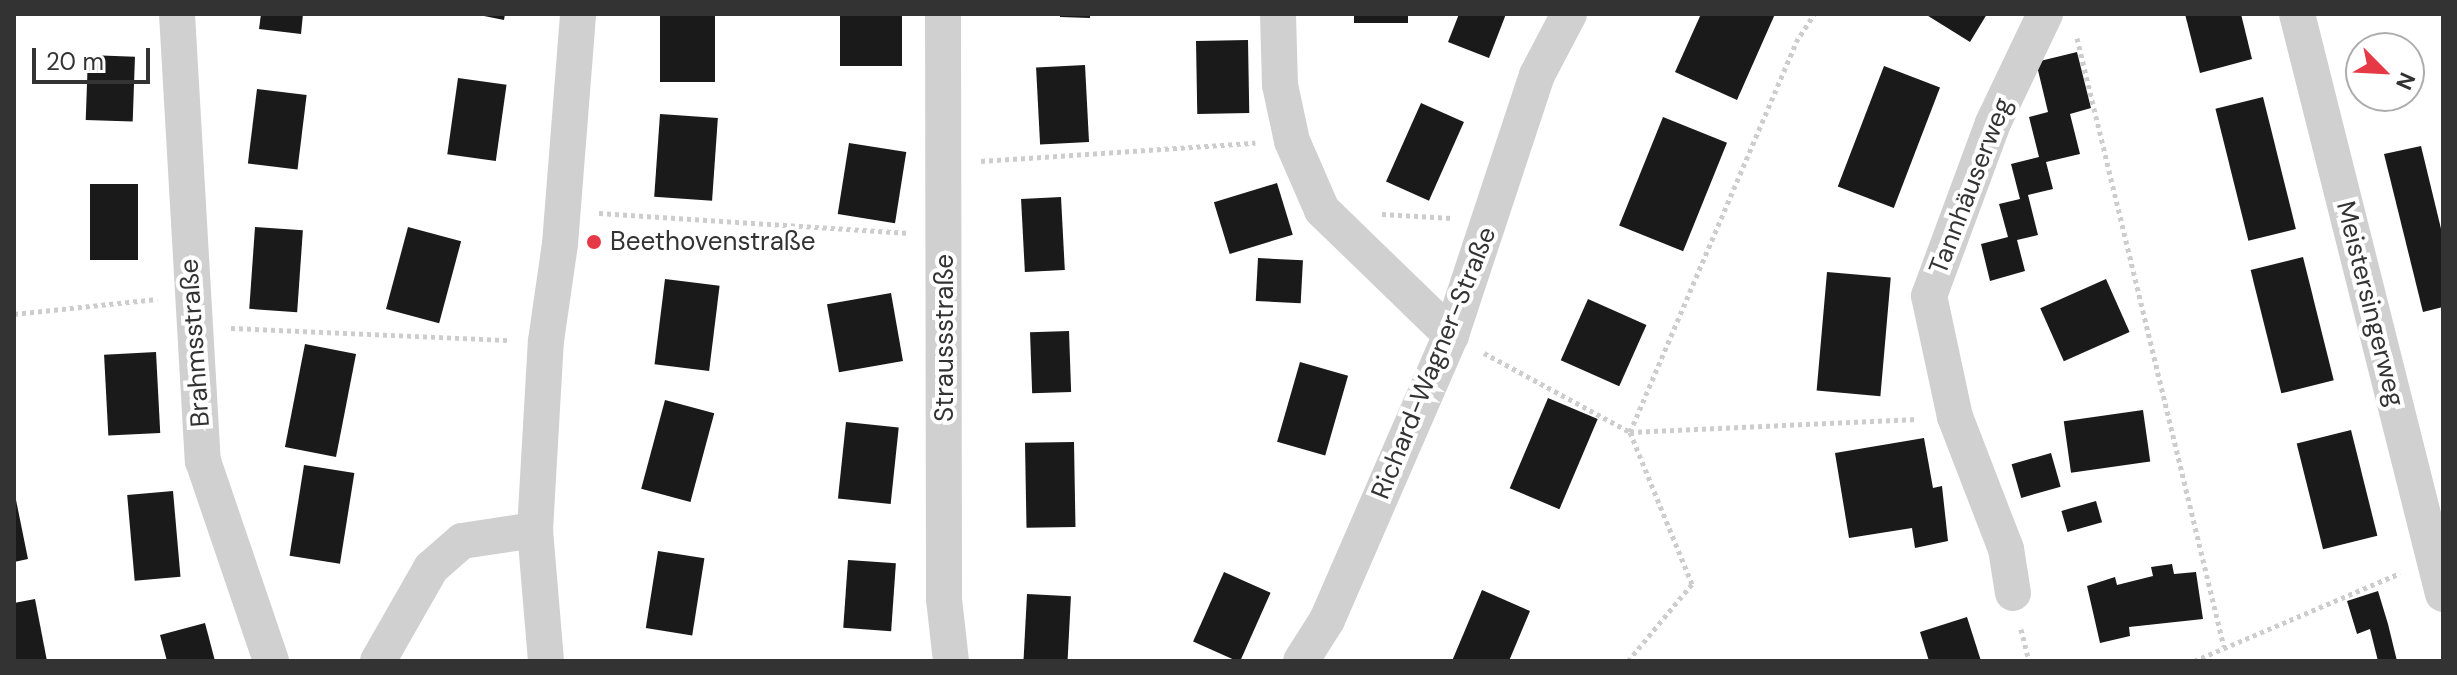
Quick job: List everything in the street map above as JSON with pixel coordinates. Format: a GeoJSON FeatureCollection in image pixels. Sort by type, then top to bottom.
{"type":"FeatureCollection","features":[{"type":"Feature","properties":{"kind":"street","name":"Brahmsstraße"},"geometry":{"type":"LineString","coordinates":[[177,14],[203,461],[271,661]]}},
{"type":"Feature","properties":{"kind":"street"},"geometry":{"type":"LineString","coordinates":[[546,661],[535,530],[546,341],[560,244],[578,14]]}},
{"type":"Feature","properties":{"kind":"street","name":"Straussstraße"},"geometry":{"type":"LineString","coordinates":[[943,14],[946,236],[944,599],[951,661]]}},
{"type":"Feature","properties":{"kind":"street"},"geometry":{"type":"LineString","coordinates":[[1278,14],[1280,85],[1292,141],[1322,210],[1451,335]]}},
{"type":"Feature","properties":{"kind":"street","name":"Richard-Wagner-Straße"},"geometry":{"type":"LineString","coordinates":[[1301,661],[1327,620],[1451,335],[1493,220],[1537,75],[1569,14]]}},
{"type":"Feature","properties":{"kind":"street","name":"Meistersingerweg"},"geometry":{"type":"LineString","coordinates":[[2297,14],[2443,594]]}},
{"type":"Feature","properties":{"kind":"street","name":"Tannhäuserweg"},"geometry":{"type":"LineString","coordinates":[[2013,593],[2006,549],[1955,417],[1929,296],[1993,123],[2060,22]]}},
{"type":"Feature","properties":{"kind":"street"},"geometry":{"type":"LineString","coordinates":[[378,661],[431,568],[462,541],[535,530]]}},
{"type":"Feature","properties":{"kind":"path"},"geometry":{"type":"LineString","coordinates":[[1628,661],[1692,584],[1630,432],[1796,42],[1814,14]]}},
{"type":"Feature","properties":{"kind":"path"},"geometry":{"type":"LineString","coordinates":[[2060,22],[2224,647]]}},
{"type":"Feature","properties":{"kind":"path"},"geometry":{"type":"LineString","coordinates":[[943,163],[1292,141]]}},
{"type":"Feature","properties":{"kind":"path"},"geometry":{"type":"LineString","coordinates":[[1322,210],[1493,220]]}},
{"type":"Feature","properties":{"kind":"path"},"geometry":{"type":"LineString","coordinates":[[619,214],[946,236]]}},
{"type":"Feature","properties":{"kind":"path"},"geometry":{"type":"LineString","coordinates":[[14,314],[193,311],[546,341]]}},
{"type":"Feature","properties":{"kind":"path"},"geometry":{"type":"LineString","coordinates":[[1451,335],[1630,432],[1955,417]]}},
{"type":"Feature","properties":{"kind":"path"},"geometry":{"type":"LineString","coordinates":[[2194,661],[2434,559]]}},
{"type":"Feature","properties":{"kind":"building"},"geometry":{"type":"Polygon","coordinates":[[[261,14],[303,14],[301,34],[259,29],[261,14]]]}},
{"type":"Feature","properties":{"kind":"building"},"geometry":{"type":"Polygon","coordinates":[[[474,14],[505,14],[504,20],[474,14]]]}},
{"type":"Feature","properties":{"kind":"building"},"geometry":{"type":"Polygon","coordinates":[[[660,14],[715,14],[715,82],[660,82],[660,14]]]}},
{"type":"Feature","properties":{"kind":"building"},"geometry":{"type":"Polygon","coordinates":[[[840,14],[902,14],[902,66],[840,66],[840,14]]]}},
{"type":"Feature","properties":{"kind":"building"},"geometry":{"type":"Polygon","coordinates":[[[1060,14],[1090,14],[1090,18],[1060,17],[1060,14]]]}},
{"type":"Feature","properties":{"kind":"building"},"geometry":{"type":"Polygon","coordinates":[[[1354,14],[1408,14],[1408,23],[1354,23],[1354,14]]]}},
{"type":"Feature","properties":{"kind":"building"},"geometry":{"type":"Polygon","coordinates":[[[1459,14],[1506,14],[1489,58],[1448,42],[1459,14]]]}},
{"type":"Feature","properties":{"kind":"building"},"geometry":{"type":"Polygon","coordinates":[[[1701,14],[1775,14],[1737,100],[1675,72],[1701,14]]]}},
{"type":"Feature","properties":{"kind":"building"},"geometry":{"type":"Polygon","coordinates":[[[1925,14],[1987,14],[1970,42],[1925,14]]]}},
{"type":"Feature","properties":{"kind":"building"},"geometry":{"type":"Polygon","coordinates":[[[2185,14],[2241,14],[2252,59],[2200,73],[2185,14]]]}},
{"type":"Feature","properties":{"kind":"building"},"geometry":{"type":"Polygon","coordinates":[[[1248,40],[1249,113],[1197,114],[1196,41],[1248,40]]]}},
{"type":"Feature","properties":{"kind":"building"},"geometry":{"type":"Polygon","coordinates":[[[2077,52],[2091,108],[2070,114],[2080,154],[2046,162],[2053,189],[2028,195],[2038,235],[2017,240],[2025,271],[1990,281],[1981,244],[2008,237],[1999,204],[2020,199],[2011,164],[2039,157],[2029,117],[2048,112],[2036,62],[2077,52]]]}},
{"type":"Feature","properties":{"kind":"building"},"geometry":{"type":"Polygon","coordinates":[[[88,55],[135,57],[133,122],[86,120],[88,55]]]}},
{"type":"Feature","properties":{"kind":"building"},"geometry":{"type":"Polygon","coordinates":[[[1085,65],[1089,142],[1040,144],[1036,68],[1085,65]]]}},
{"type":"Feature","properties":{"kind":"building"},"geometry":{"type":"Polygon","coordinates":[[[1884,66],[1940,88],[1894,208],[1838,186],[1884,66]]]}},
{"type":"Feature","properties":{"kind":"building"},"geometry":{"type":"Polygon","coordinates":[[[458,78],[507,85],[496,161],[447,154],[458,78]]]}},
{"type":"Feature","properties":{"kind":"building"},"geometry":{"type":"Polygon","coordinates":[[[257,89],[307,95],[297,170],[248,163],[257,89]]]}},
{"type":"Feature","properties":{"kind":"building"},"geometry":{"type":"Polygon","coordinates":[[[2263,97],[2296,229],[2248,241],[2215,109],[2263,97]]]}},
{"type":"Feature","properties":{"kind":"building"},"geometry":{"type":"Polygon","coordinates":[[[1421,103],[1464,122],[1429,201],[1386,182],[1421,103]]]}},
{"type":"Feature","properties":{"kind":"building"},"geometry":{"type":"Polygon","coordinates":[[[660,114],[718,118],[712,201],[654,197],[660,114]]]}},
{"type":"Feature","properties":{"kind":"building"},"geometry":{"type":"Polygon","coordinates":[[[1663,117],[1727,143],[1683,251],[1619,225],[1663,117]]]}},
{"type":"Feature","properties":{"kind":"building"},"geometry":{"type":"Polygon","coordinates":[[[849,143],[906,152],[895,223],[838,214],[849,143]]]}},
{"type":"Feature","properties":{"kind":"building"},"geometry":{"type":"Polygon","coordinates":[[[2421,146],[2443,237],[2443,307],[2423,312],[2384,154],[2421,146]]]}},
{"type":"Feature","properties":{"kind":"building"},"geometry":{"type":"Polygon","coordinates":[[[1277,183],[1293,235],[1230,254],[1214,202],[1277,183]]]}},
{"type":"Feature","properties":{"kind":"building"},"geometry":{"type":"Polygon","coordinates":[[[90,184],[138,184],[138,260],[90,260],[90,184]]]}},
{"type":"Feature","properties":{"kind":"building"},"geometry":{"type":"Polygon","coordinates":[[[1061,197],[1065,270],[1025,272],[1021,199],[1061,197]]]}},
{"type":"Feature","properties":{"kind":"building"},"geometry":{"type":"Polygon","coordinates":[[[255,227],[303,230],[297,312],[249,309],[255,227]]]}},
{"type":"Feature","properties":{"kind":"building"},"geometry":{"type":"Polygon","coordinates":[[[408,227],[461,241],[439,323],[386,309],[408,227]]]}},
{"type":"Feature","properties":{"kind":"building"},"geometry":{"type":"Polygon","coordinates":[[[2303,257],[2334,380],[2281,393],[2251,270],[2303,257]]]}},
{"type":"Feature","properties":{"kind":"building"},"geometry":{"type":"Polygon","coordinates":[[[1258,258],[1303,260],[1301,303],[1256,301],[1258,258]]]}},
{"type":"Feature","properties":{"kind":"building"},"geometry":{"type":"Polygon","coordinates":[[[1827,272],[1891,278],[1880,396],[1817,391],[1827,272]]]}},
{"type":"Feature","properties":{"kind":"building"},"geometry":{"type":"Polygon","coordinates":[[[665,279],[720,286],[709,371],[655,364],[665,279]]]}},
{"type":"Feature","properties":{"kind":"building"},"geometry":{"type":"Polygon","coordinates":[[[2106,279],[2130,332],[2064,361],[2040,308],[2106,279]]]}},
{"type":"Feature","properties":{"kind":"building"},"geometry":{"type":"Polygon","coordinates":[[[891,293],[903,361],[839,372],[827,304],[891,293]]]}},
{"type":"Feature","properties":{"kind":"building"},"geometry":{"type":"Polygon","coordinates":[[[1588,299],[1646,325],[1619,386],[1561,360],[1588,299]]]}},
{"type":"Feature","properties":{"kind":"building"},"geometry":{"type":"Polygon","coordinates":[[[1069,331],[1071,392],[1032,393],[1030,332],[1069,331]]]}},
{"type":"Feature","properties":{"kind":"building"},"geometry":{"type":"Polygon","coordinates":[[[305,344],[356,354],[336,457],[285,447],[305,344]]]}},
{"type":"Feature","properties":{"kind":"building"},"geometry":{"type":"Polygon","coordinates":[[[156,352],[160,433],[108,436],[104,355],[156,352]]]}},
{"type":"Feature","properties":{"kind":"building"},"geometry":{"type":"Polygon","coordinates":[[[1300,362],[1348,376],[1325,456],[1277,442],[1300,362]]]}},
{"type":"Feature","properties":{"kind":"building"},"geometry":{"type":"Polygon","coordinates":[[[1548,398],[1598,419],[1559,509],[1510,488],[1548,398]]]}},
{"type":"Feature","properties":{"kind":"building"},"geometry":{"type":"Polygon","coordinates":[[[665,400],[714,413],[690,502],[641,489],[665,400]]]}},
{"type":"Feature","properties":{"kind":"building"},"geometry":{"type":"Polygon","coordinates":[[[2143,410],[2150,461],[2071,473],[2064,421],[2143,410]]]}},
{"type":"Feature","properties":{"kind":"building"},"geometry":{"type":"Polygon","coordinates":[[[846,422],[899,428],[891,504],[838,499],[846,422]]]}},
{"type":"Feature","properties":{"kind":"building"},"geometry":{"type":"Polygon","coordinates":[[[2351,430],[2377,536],[2323,549],[2297,444],[2351,430]]]}},
{"type":"Feature","properties":{"kind":"building"},"geometry":{"type":"Polygon","coordinates":[[[1924,438],[1933,488],[1942,486],[1948,541],[1915,548],[1912,528],[1849,538],[1835,453],[1924,438]]]}},
{"type":"Feature","properties":{"kind":"building"},"geometry":{"type":"Polygon","coordinates":[[[1074,442],[1075,527],[1026,528],[1025,443],[1074,442]]]}},
{"type":"Feature","properties":{"kind":"building"},"geometry":{"type":"Polygon","coordinates":[[[2051,453],[2061,487],[2021,498],[2012,464],[2051,453]]]}},
{"type":"Feature","properties":{"kind":"building"},"geometry":{"type":"Polygon","coordinates":[[[304,465],[354,473],[340,564],[290,556],[304,465]]]}},
{"type":"Feature","properties":{"kind":"building"},"geometry":{"type":"Polygon","coordinates":[[[14,490],[28,559],[14,562],[14,490]]]}},
{"type":"Feature","properties":{"kind":"building"},"geometry":{"type":"Polygon","coordinates":[[[173,491],[180,577],[135,581],[127,495],[173,491]]]}},
{"type":"Feature","properties":{"kind":"building"},"geometry":{"type":"Polygon","coordinates":[[[2096,501],[2102,522],[2067,532],[2061,511],[2096,501]]]}},
{"type":"Feature","properties":{"kind":"building"},"geometry":{"type":"Polygon","coordinates":[[[658,551],[704,558],[692,635],[646,628],[658,551]]]}},
{"type":"Feature","properties":{"kind":"building"},"geometry":{"type":"Polygon","coordinates":[[[848,560],[896,563],[891,631],[843,628],[848,560]]]}},
{"type":"Feature","properties":{"kind":"building"},"geometry":{"type":"Polygon","coordinates":[[[2172,564],[2174,574],[2196,572],[2203,619],[2129,627],[2130,636],[2100,643],[2087,586],[2115,577],[2117,585],[2153,576],[2151,567],[2172,564]]]}},
{"type":"Feature","properties":{"kind":"building"},"geometry":{"type":"Polygon","coordinates":[[[1224,572],[1271,593],[1240,661],[1193,641],[1224,572]]]}},
{"type":"Feature","properties":{"kind":"building"},"geometry":{"type":"Polygon","coordinates":[[[1482,590],[1530,611],[1509,661],[1452,661],[1482,590]]]}},
{"type":"Feature","properties":{"kind":"building"},"geometry":{"type":"Polygon","coordinates":[[[2378,591],[2397,661],[2378,661],[2370,629],[2357,634],[2347,601],[2378,591]]]}},
{"type":"Feature","properties":{"kind":"building"},"geometry":{"type":"Polygon","coordinates":[[[1027,594],[1071,596],[1068,661],[1023,661],[1027,594]]]}},
{"type":"Feature","properties":{"kind":"building"},"geometry":{"type":"Polygon","coordinates":[[[35,599],[47,661],[14,661],[14,603],[35,599]]]}},
{"type":"Feature","properties":{"kind":"building"},"geometry":{"type":"Polygon","coordinates":[[[1967,617],[1981,661],[1929,661],[1920,632],[1967,617]]]}},
{"type":"Feature","properties":{"kind":"building"},"geometry":{"type":"Polygon","coordinates":[[[205,623],[215,661],[167,661],[160,635],[205,623]]]}},
{"type":"Feature","properties":{"kind":"place","name":"Beethovenstraße"},"geometry":{"type":"Point","coordinates":[594,242]}}]}
